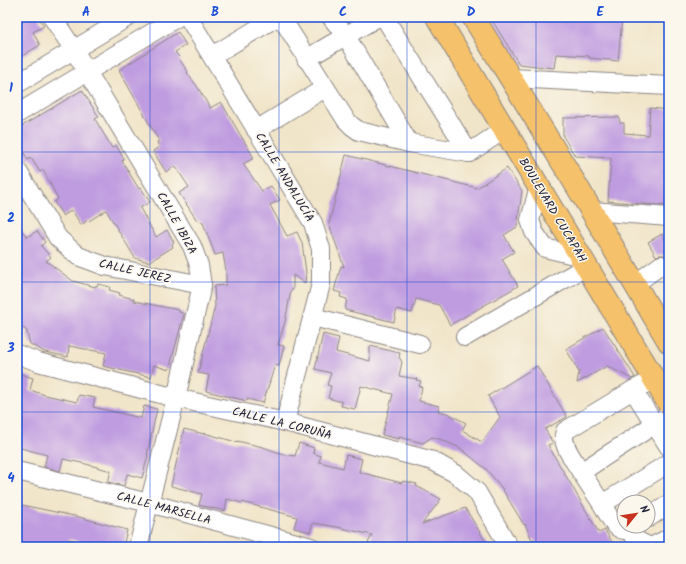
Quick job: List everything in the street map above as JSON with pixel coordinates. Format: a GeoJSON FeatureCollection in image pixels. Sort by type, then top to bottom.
{"type":"FeatureCollection","features":[{"type":"Feature","properties":{"kind":"main road","name":"BOULEVARD CUCAPAH"},"geometry":{"type":"LineString","coordinates":[[437,17],[584,262],[662,383],[669,404]]}},
{"type":"Feature","properties":{"kind":"main road"},"geometry":{"type":"LineString","coordinates":[[473,17],[592,211],[669,342]]}},
{"type":"Feature","properties":{"kind":"main road"},"geometry":{"type":"LineString","coordinates":[[505,129],[521,132],[536,141],[575,183]]}},
{"type":"Feature","properties":{"kind":"street","name":"CALLE IBIZA"},"geometry":{"type":"LineString","coordinates":[[52,17],[74,50],[192,246],[199,265],[202,285],[176,398],[138,547]]}},
{"type":"Feature","properties":{"kind":"street"},"geometry":{"type":"LineString","coordinates":[[17,84],[128,17]]}},
{"type":"Feature","properties":{"kind":"street"},"geometry":{"type":"LineString","coordinates":[[17,114],[178,17]]}},
{"type":"Feature","properties":{"kind":"street","name":"CALLE ANDALUCÍA"},"geometry":{"type":"LineString","coordinates":[[188,17],[313,223],[321,249],[321,284],[286,422]]}},
{"type":"Feature","properties":{"kind":"street"},"geometry":{"type":"LineString","coordinates":[[212,56],[277,17]]}},
{"type":"Feature","properties":{"kind":"street"},"geometry":{"type":"LineString","coordinates":[[281,17],[306,59],[346,120],[359,131],[409,143],[469,153],[505,129]]}},
{"type":"Feature","properties":{"kind":"street"},"geometry":{"type":"LineString","coordinates":[[331,17],[346,36],[409,143]]}},
{"type":"Feature","properties":{"kind":"street"},"geometry":{"type":"LineString","coordinates":[[306,59],[378,17]]}},
{"type":"Feature","properties":{"kind":"street"},"geometry":{"type":"LineString","coordinates":[[384,17],[469,153]]}},
{"type":"Feature","properties":{"kind":"street"},"geometry":{"type":"LineString","coordinates":[[511,78],[669,86]]}},
{"type":"Feature","properties":{"kind":"street"},"geometry":{"type":"LineString","coordinates":[[256,130],[325,88]]}},
{"type":"Feature","properties":{"kind":"street","name":"CALLE JEREZ"},"geometry":{"type":"LineString","coordinates":[[17,170],[58,238],[78,256],[105,266],[202,285]]}},
{"type":"Feature","properties":{"kind":"street"},"geometry":{"type":"LineString","coordinates":[[592,211],[669,217]]}},
{"type":"Feature","properties":{"kind":"street"},"geometry":{"type":"LineString","coordinates":[[465,337],[584,262]]}},
{"type":"Feature","properties":{"kind":"street"},"geometry":{"type":"LineString","coordinates":[[635,284],[661,265]]}},
{"type":"Feature","properties":{"kind":"street"},"geometry":{"type":"LineString","coordinates":[[313,317],[420,344]]}},
{"type":"Feature","properties":{"kind":"street","name":"CALLE LA CORUÑA"},"geometry":{"type":"LineString","coordinates":[[17,354],[38,362],[176,398],[286,422],[433,461],[456,474],[477,492],[509,547]]}},
{"type":"Feature","properties":{"kind":"street"},"geometry":{"type":"LineString","coordinates":[[616,526],[581,472],[564,442],[563,436],[565,431],[633,390],[662,383]]}},
{"type":"Feature","properties":{"kind":"street"},"geometry":{"type":"LineString","coordinates":[[633,390],[662,420],[669,447]]}},
{"type":"Feature","properties":{"kind":"street"},"geometry":{"type":"LineString","coordinates":[[581,472],[662,420]]}},
{"type":"Feature","properties":{"kind":"street"},"geometry":{"type":"LineString","coordinates":[[602,504],[669,464]]}},
{"type":"Feature","properties":{"kind":"street","name":"CALLE MARSELLA"},"geometry":{"type":"LineString","coordinates":[[17,471],[311,547]]}},
{"type":"Feature","properties":{"kind":"street"},"geometry":{"type":"LineString","coordinates":[[656,513],[669,504]]}},
{"type":"Feature","properties":{"kind":"street"},"geometry":{"type":"LineString","coordinates":[[635,534],[636,540],[650,547],[669,538]]}},
{"type":"Feature","properties":{"kind":"building"},"geometry":{"type":"Polygon","coordinates":[[[17,17],[38,17],[44,26],[33,32],[40,45],[17,59],[17,17]]]}},
{"type":"Feature","properties":{"kind":"building"},"geometry":{"type":"Polygon","coordinates":[[[490,17],[563,17],[595,20],[595,17],[622,19],[618,61],[589,58],[589,56],[556,54],[554,68],[519,64],[490,17]]]}},
{"type":"Feature","properties":{"kind":"building"},"geometry":{"type":"Polygon","coordinates":[[[178,32],[186,45],[175,52],[188,72],[187,73],[197,86],[210,108],[221,102],[254,158],[243,164],[262,191],[271,186],[280,200],[270,205],[287,236],[297,232],[302,243],[306,272],[305,283],[293,275],[293,290],[291,290],[285,322],[278,345],[284,346],[279,366],[275,365],[263,403],[247,399],[247,401],[206,391],[209,375],[198,373],[215,306],[214,286],[226,285],[226,271],[223,253],[215,255],[203,223],[196,219],[179,193],[189,187],[175,166],[166,172],[153,151],[159,147],[157,142],[159,141],[119,70],[178,32]]]}},
{"type":"Feature","properties":{"kind":"building"},"geometry":{"type":"Polygon","coordinates":[[[82,90],[99,117],[95,119],[112,148],[116,145],[124,159],[122,161],[139,189],[141,188],[150,202],[140,208],[156,237],[167,230],[174,242],[172,244],[173,247],[149,262],[135,258],[106,210],[81,225],[72,210],[63,216],[54,202],[58,199],[43,170],[40,172],[31,158],[28,160],[17,141],[17,129],[82,90]]]}},
{"type":"Feature","properties":{"kind":"building"},"geometry":{"type":"Polygon","coordinates":[[[650,108],[669,110],[668,206],[608,201],[611,158],[575,156],[563,136],[563,118],[619,117],[620,123],[624,123],[624,133],[648,135],[650,108]]]}},
{"type":"Feature","properties":{"kind":"building"},"geometry":{"type":"Polygon","coordinates":[[[346,155],[477,188],[507,168],[522,191],[517,227],[504,235],[514,252],[502,259],[518,286],[450,325],[439,305],[416,299],[412,313],[397,309],[394,322],[345,310],[347,299],[340,297],[341,293],[334,291],[341,266],[344,267],[329,224],[346,155]]]}},
{"type":"Feature","properties":{"kind":"building"},"geometry":{"type":"Polygon","coordinates":[[[17,224],[27,237],[37,231],[45,242],[41,246],[51,257],[46,261],[73,281],[95,287],[98,284],[110,287],[109,290],[120,293],[119,295],[134,299],[134,301],[179,310],[179,312],[184,314],[169,370],[154,365],[151,377],[103,366],[106,353],[69,346],[68,357],[45,352],[30,344],[27,331],[17,324],[17,224]]]}},
{"type":"Feature","properties":{"kind":"building"},"geometry":{"type":"Polygon","coordinates":[[[662,234],[669,247],[669,258],[665,255],[656,256],[648,242],[662,234]]]}},
{"type":"Feature","properties":{"kind":"building"},"geometry":{"type":"Polygon","coordinates":[[[603,327],[635,377],[632,379],[607,366],[577,383],[579,372],[566,349],[603,327]]]}},
{"type":"Feature","properties":{"kind":"building"},"geometry":{"type":"Polygon","coordinates":[[[323,334],[339,338],[336,352],[370,361],[370,346],[400,353],[399,357],[402,362],[399,376],[421,381],[419,386],[422,387],[419,401],[439,406],[438,411],[447,413],[466,423],[462,430],[482,442],[500,417],[488,396],[537,366],[567,417],[545,429],[553,443],[548,445],[599,533],[605,530],[615,547],[538,547],[534,539],[532,540],[525,524],[524,525],[501,487],[486,469],[460,448],[432,437],[423,443],[399,437],[399,439],[382,435],[393,394],[361,386],[355,409],[341,406],[342,402],[328,398],[331,386],[327,385],[331,373],[315,369],[323,334]]]}},
{"type":"Feature","properties":{"kind":"building"},"geometry":{"type":"Polygon","coordinates":[[[17,373],[33,378],[30,390],[45,395],[77,402],[79,395],[95,398],[93,407],[141,418],[144,406],[157,409],[142,478],[127,474],[124,486],[108,482],[111,471],[63,459],[60,471],[44,467],[47,455],[17,447],[17,441],[23,419],[21,421],[17,421],[17,373]]]}},
{"type":"Feature","properties":{"kind":"building"},"geometry":{"type":"Polygon","coordinates":[[[184,429],[295,456],[299,443],[314,448],[313,453],[321,456],[319,462],[343,468],[346,455],[362,459],[359,472],[402,483],[403,481],[417,484],[416,486],[441,499],[422,524],[465,508],[489,547],[366,547],[372,535],[313,523],[310,532],[294,528],[297,517],[227,499],[225,511],[199,505],[202,494],[171,486],[184,429]]]}},
{"type":"Feature","properties":{"kind":"building"},"geometry":{"type":"Polygon","coordinates":[[[17,504],[79,517],[127,530],[123,547],[92,547],[92,545],[69,539],[67,545],[59,543],[58,547],[17,547],[17,504]]]}}]}
